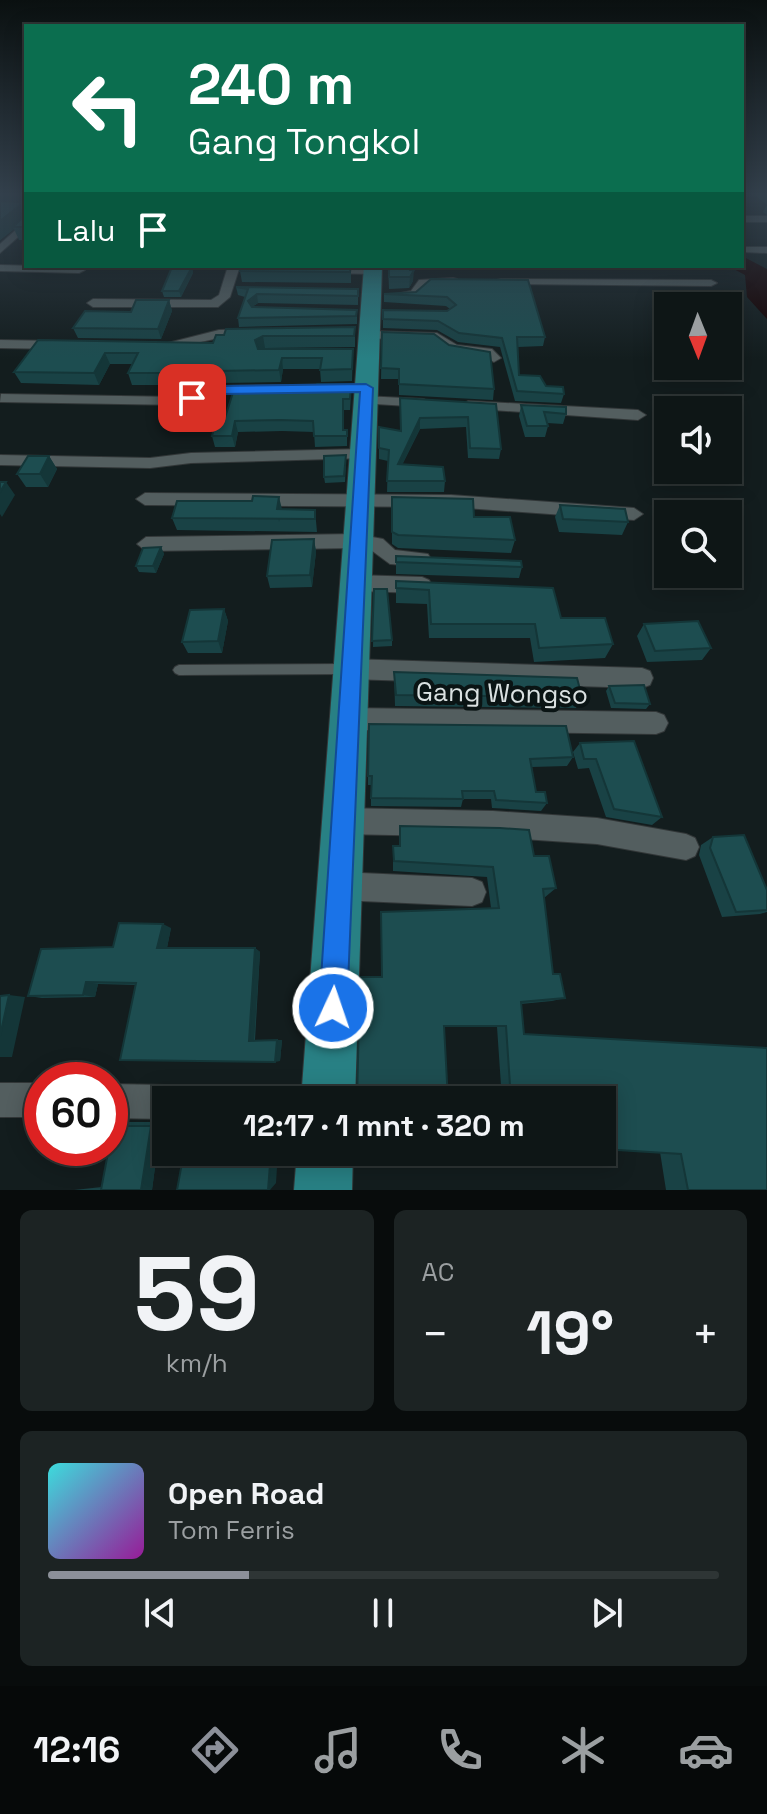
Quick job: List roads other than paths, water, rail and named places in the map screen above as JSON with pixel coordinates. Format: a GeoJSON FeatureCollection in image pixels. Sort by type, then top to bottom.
{"type":"FeatureCollection","features":[{"type":"Feature","properties":{"kind":"main road"},"geometry":{"type":"LineString","coordinates":[[329,1086],[367,323]]}},
{"type":"Feature","properties":{"kind":"main road"},"geometry":{"type":"LineString","coordinates":[[323,1190],[324,1166]]}},
{"type":"Feature","properties":{"kind":"street"},"geometry":{"type":"LineString","coordinates":[[747,250],[767,250]]}},
{"type":"Feature","properties":{"kind":"street"},"geometry":{"type":"LineString","coordinates":[[0,268],[79,270]]}},
{"type":"Feature","properties":{"kind":"street"},"geometry":{"type":"LineString","coordinates":[[93,303],[214,304],[221,301],[237,268]]}},
{"type":"Feature","properties":{"kind":"street"},"geometry":{"type":"LineString","coordinates":[[309,270],[449,404],[638,415]]}},
{"type":"Feature","properties":{"kind":"street"},"geometry":{"type":"LineString","coordinates":[[1,398],[180,401],[219,390],[367,323],[415,294],[423,282],[462,281]]}},
{"type":"Feature","properties":{"kind":"street"},"geometry":{"type":"LineString","coordinates":[[493,282],[711,283]]}},
{"type":"Feature","properties":{"kind":"street"},"geometry":{"type":"LineString","coordinates":[[227,288],[241,288]]}},
{"type":"Feature","properties":{"kind":"street"},"geometry":{"type":"LineString","coordinates":[[367,323],[437,337],[453,349],[487,352],[494,358]]}},
{"type":"Feature","properties":{"kind":"street"},"geometry":{"type":"LineString","coordinates":[[141,346],[170,346],[219,334],[271,333]]}},
{"type":"Feature","properties":{"kind":"street"},"geometry":{"type":"LineString","coordinates":[[0,344],[81,345]]}},
{"type":"Feature","properties":{"kind":"street"},"geometry":{"type":"LineString","coordinates":[[0,460],[150,463],[191,458],[361,454]]}},
{"type":"Feature","properties":{"kind":"street"},"geometry":{"type":"LineString","coordinates":[[145,499],[359,499],[533,505],[634,514]]}},
{"type":"Feature","properties":{"kind":"street"},"geometry":{"type":"LineString","coordinates":[[146,544],[356,541],[376,544],[390,557],[442,560]]}},
{"type":"Feature","properties":{"kind":"street"},"geometry":{"type":"LineString","coordinates":[[354,583],[443,586]]}},
{"type":"Feature","properties":{"kind":"street"},"geometry":{"type":"LineString","coordinates":[[349,669],[642,678]]}},
{"type":"Feature","properties":{"kind":"street","name":"Gang Wongso"},"geometry":{"type":"LineString","coordinates":[[347,719],[656,723]]}},
{"type":"Feature","properties":{"kind":"street"},"geometry":{"type":"LineString","coordinates":[[341,821],[493,824],[597,831],[686,847]]}},
{"type":"Feature","properties":{"kind":"street"},"geometry":{"type":"LineString","coordinates":[[339,886],[472,892]]}},
{"type":"Feature","properties":{"kind":"street"},"geometry":{"type":"LineString","coordinates":[[0,1100],[24,1100]]}},
{"type":"Feature","properties":{"kind":"street"},"geometry":{"type":"LineString","coordinates":[[128,1101],[152,1102]]}},
{"type":"Feature","properties":{"kind":"lane"},"geometry":{"type":"LineString","coordinates":[[179,670],[349,669]]}},
{"type":"Feature","properties":{"kind":"waterway"},"geometry":{"type":"LineString","coordinates":[[744,263],[756,268],[767,282]]}}]}
